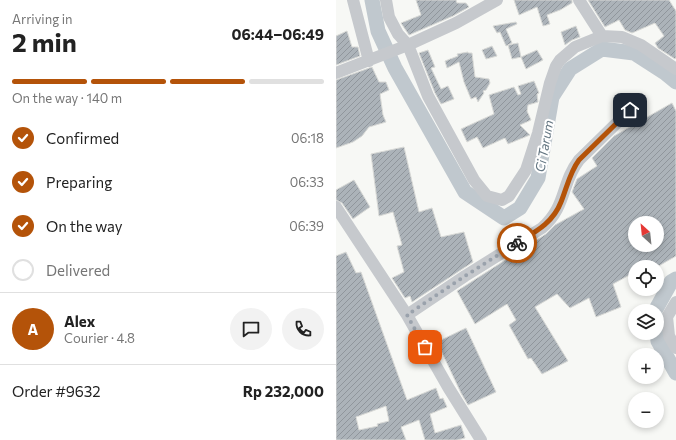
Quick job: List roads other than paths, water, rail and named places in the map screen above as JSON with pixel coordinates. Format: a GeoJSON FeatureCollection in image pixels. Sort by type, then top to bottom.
{"type":"FeatureCollection","features":[{"type":"Feature","properties":{"kind":"street"},"geometry":{"type":"LineString","coordinates":[[353,0],[369,61]]}},
{"type":"Feature","properties":{"kind":"street"},"geometry":{"type":"LineString","coordinates":[[386,0],[389,17],[406,46],[428,96],[474,180],[487,196],[502,200],[509,196],[526,170],[538,133],[550,83],[556,66],[560,60],[575,47],[602,36],[622,38],[641,45],[676,69]]}},
{"type":"Feature","properties":{"kind":"street"},"geometry":{"type":"LineString","coordinates":[[336,73],[406,46],[456,23],[497,0]]}},
{"type":"Feature","properties":{"kind":"street"},"geometry":{"type":"LineString","coordinates":[[579,0],[602,36]]}},
{"type":"Feature","properties":{"kind":"street"},"geometry":{"type":"LineString","coordinates":[[407,315],[549,222],[561,204],[572,168],[630,110]]}},
{"type":"Feature","properties":{"kind":"street"},"geometry":{"type":"LineString","coordinates":[[336,207],[339,219],[380,272],[407,315],[479,439]]}},
{"type":"Feature","properties":{"kind":"street"},"geometry":{"type":"LineString","coordinates":[[676,302],[667,317],[670,336],[676,348]]}},
{"type":"Feature","properties":{"kind":"waterway","name":"Ci Tarum"},"geometry":{"type":"LineString","coordinates":[[372,0],[378,31],[395,68],[465,192],[504,218],[520,208],[538,178],[552,97],[570,69],[602,49],[634,53],[676,82]]}},
{"type":"Feature","properties":{"kind":"waterway","name":"Ci Tarum"},"geometry":{"type":"LineString","coordinates":[[659,304],[671,282],[676,279]]}},
{"type":"Feature","properties":{"kind":"waterway","name":"Ci Tarum"},"geometry":{"type":"LineString","coordinates":[[658,340],[676,373]]}}]}
